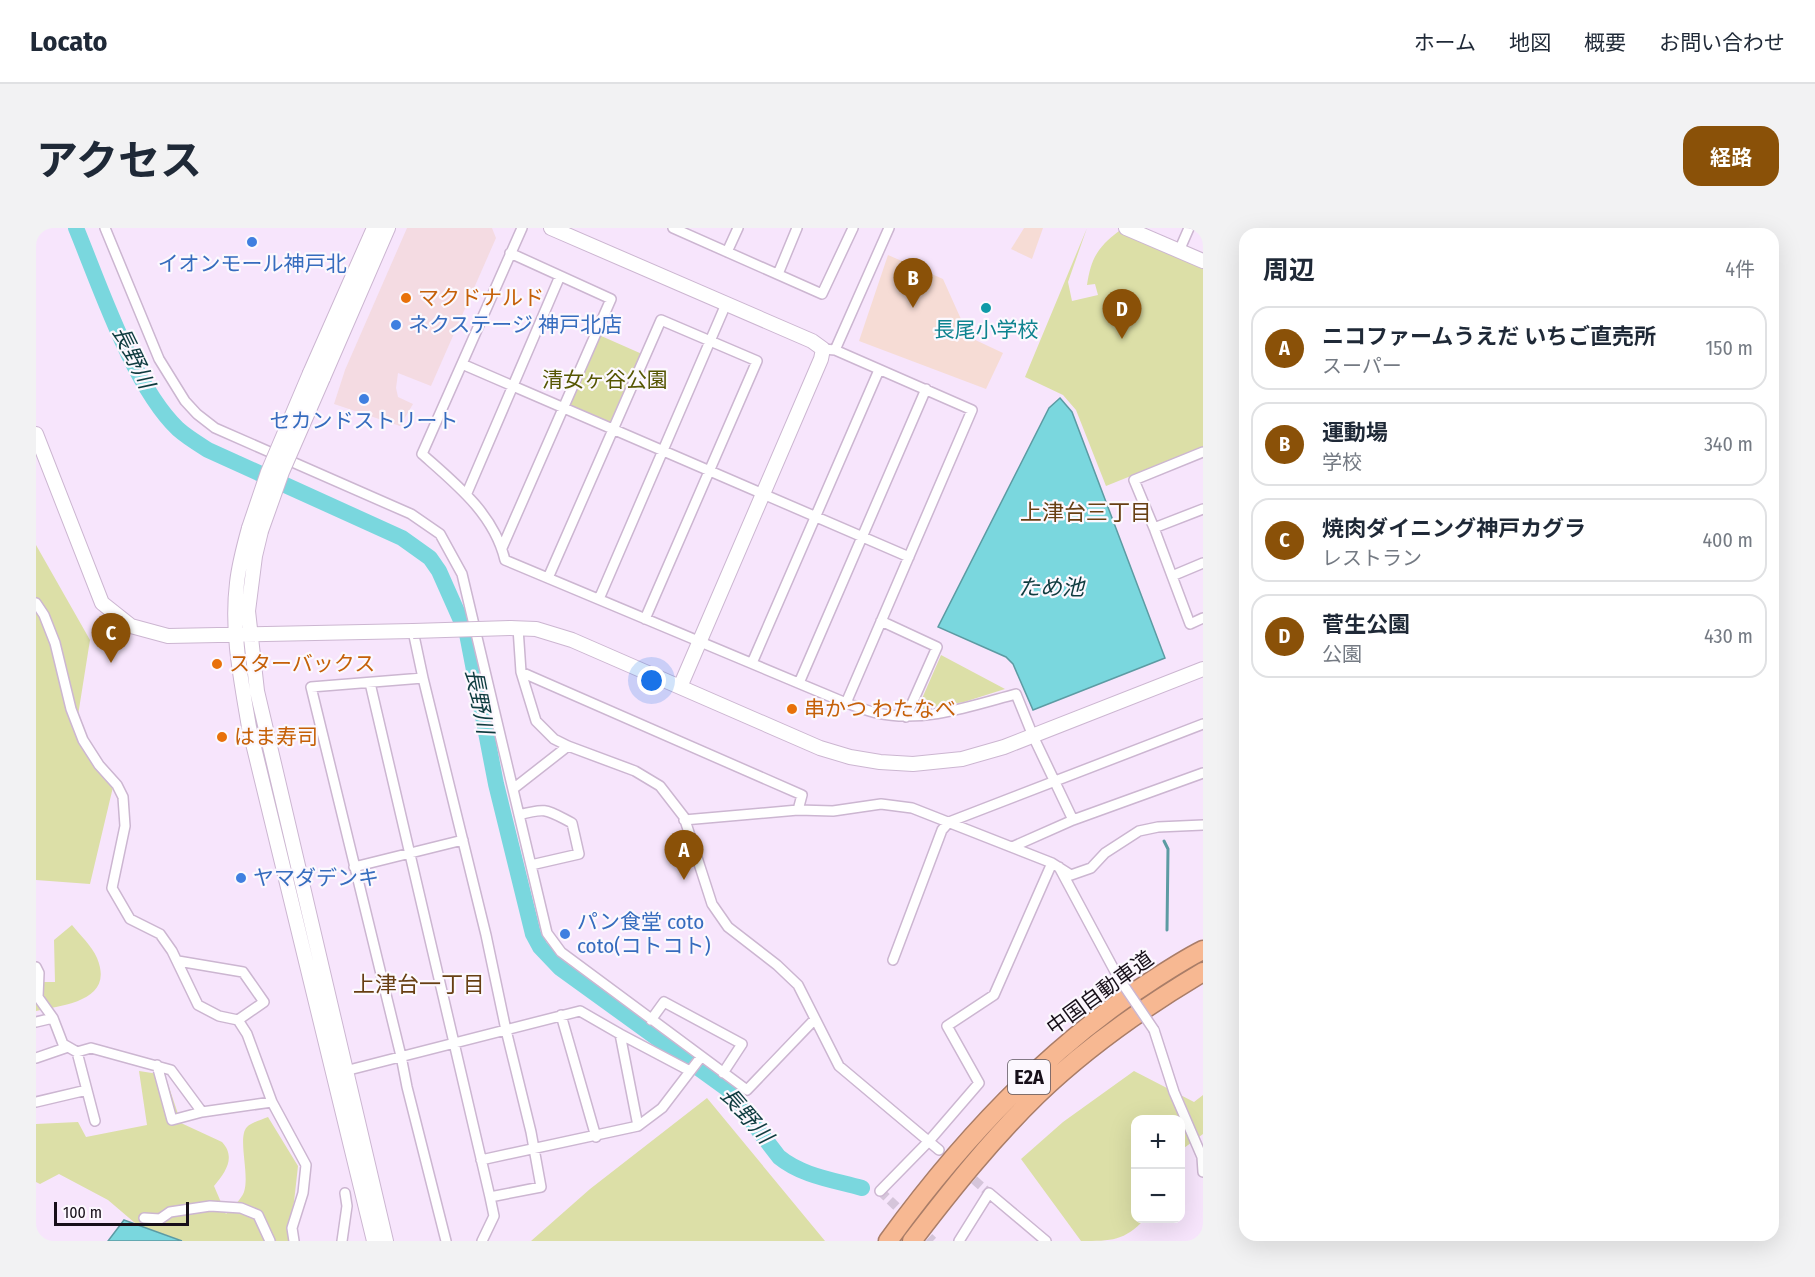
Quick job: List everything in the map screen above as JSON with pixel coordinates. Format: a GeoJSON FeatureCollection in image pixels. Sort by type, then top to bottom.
{"type":"FeatureCollection","features":[{"type":"Feature","properties":{"kind":"highway","name":"中国自動車道"},"geometry":{"type":"LineString","coordinates":[[888,1241],[947,1164],[1025,1080],[1108,1010],[1152,980],[1203,950]]}},
{"type":"Feature","properties":{"kind":"highway","name":"中国自動車道"},"geometry":{"type":"LineString","coordinates":[[912,1241],[1002,1130],[1039,1093],[1077,1059],[1116,1029],[1160,998],[1203,972]]}},
{"type":"Feature","properties":{"kind":"street"},"geometry":{"type":"LineString","coordinates":[[105,228],[159,359],[185,400],[197,414],[215,428],[411,514],[440,534],[462,574],[548,933],[561,952],[747,1090],[815,1019]]}},
{"type":"Feature","properties":{"kind":"street"},"geometry":{"type":"LineString","coordinates":[[374,228],[309,373],[268,472],[255,529],[237,581],[236,636],[237,658],[249,727],[374,1241]]}},
{"type":"Feature","properties":{"kind":"street"},"geometry":{"type":"LineString","coordinates":[[386,1241],[257,691],[250,636],[249,602],[255,556],[255,529],[388,228]]}},
{"type":"Feature","properties":{"kind":"street"},"geometry":{"type":"LineString","coordinates":[[522,228],[422,454],[467,493],[483,513],[502,548],[505,560],[846,703],[876,713],[906,717],[934,715],[1016,694],[1033,736],[1073,820]]}},
{"type":"Feature","properties":{"kind":"street"},"geometry":{"type":"LineString","coordinates":[[551,228],[972,410],[846,703]]}},
{"type":"Feature","properties":{"kind":"street"},"geometry":{"type":"LineString","coordinates":[[728,252],[738,228]]}},
{"type":"Feature","properties":{"kind":"street"},"geometry":{"type":"LineString","coordinates":[[778,274],[797,228]]}},
{"type":"Feature","properties":{"kind":"street"},"geometry":{"type":"LineString","coordinates":[[677,229],[822,294],[853,228]]}},
{"type":"Feature","properties":{"kind":"street"},"geometry":{"type":"LineString","coordinates":[[680,687],[821,359],[829,350],[889,228]]}},
{"type":"Feature","properties":{"kind":"street"},"geometry":{"type":"LineString","coordinates":[[1126,228],[1203,261]]}},
{"type":"Feature","properties":{"kind":"street"},"geometry":{"type":"LineString","coordinates":[[1179,251],[1189,228]]}},
{"type":"Feature","properties":{"kind":"street"},"geometry":{"type":"LineString","coordinates":[[502,548],[611,299],[510,253]]}},
{"type":"Feature","properties":{"kind":"street"},"geometry":{"type":"LineString","coordinates":[[467,493],[560,276]]}},
{"type":"Feature","properties":{"kind":"street"},"geometry":{"type":"LineString","coordinates":[[599,599],[726,304]]}},
{"type":"Feature","properties":{"kind":"street"},"geometry":{"type":"LineString","coordinates":[[548,578],[661,320],[710,340],[757,361],[645,619]]}},
{"type":"Feature","properties":{"kind":"street"},"geometry":{"type":"LineString","coordinates":[[462,364],[909,557]]}},
{"type":"Feature","properties":{"kind":"street"},"geometry":{"type":"LineString","coordinates":[[752,663],[879,370]]}},
{"type":"Feature","properties":{"kind":"street"},"geometry":{"type":"LineString","coordinates":[[799,683],[926,389]]}},
{"type":"Feature","properties":{"kind":"street"},"geometry":{"type":"LineString","coordinates":[[36,434],[102,603],[131,626],[168,636],[536,629],[558,635],[820,748],[865,760],[905,764],[945,762],[992,752],[1203,669]]}},
{"type":"Feature","properties":{"kind":"street"},"geometry":{"type":"LineString","coordinates":[[1203,452],[1134,480],[1190,624],[1203,618]]}},
{"type":"Feature","properties":{"kind":"street"},"geometry":{"type":"LineString","coordinates":[[1154,528],[1203,509]]}},
{"type":"Feature","properties":{"kind":"street"},"geometry":{"type":"LineString","coordinates":[[1172,576],[1203,563]]}},
{"type":"Feature","properties":{"kind":"street"},"geometry":{"type":"LineString","coordinates":[[36,603],[56,643],[71,709],[83,740],[99,765],[117,785],[123,797],[125,825],[112,888],[130,919],[160,934],[178,961],[198,1005],[219,1016],[238,1020],[248,1034],[272,1102],[306,1165],[303,1193],[292,1228],[294,1241]]}},
{"type":"Feature","properties":{"kind":"street"},"geometry":{"type":"LineString","coordinates":[[881,621],[937,647],[906,717]]}},
{"type":"Feature","properties":{"kind":"street"},"geometry":{"type":"LineString","coordinates":[[514,628],[521,672],[537,721],[554,739],[635,771],[660,786],[684,820],[712,904],[729,927],[798,985],[839,1066],[939,1150]]}},
{"type":"Feature","properties":{"kind":"street"},"geometry":{"type":"LineString","coordinates":[[413,631],[486,935],[541,1186],[490,1197]]}},
{"type":"Feature","properties":{"kind":"street"},"geometry":{"type":"LineString","coordinates":[[521,672],[802,795],[798,810]]}},
{"type":"Feature","properties":{"kind":"street"},"geometry":{"type":"LineString","coordinates":[[423,678],[311,687],[401,1056],[406,1087],[446,1241]]}},
{"type":"Feature","properties":{"kind":"street"},"geometry":{"type":"LineString","coordinates":[[370,683],[494,1216],[482,1241]]}},
{"type":"Feature","properties":{"kind":"street"},"geometry":{"type":"LineString","coordinates":[[893,960],[942,830],[949,822],[1203,724]]}},
{"type":"Feature","properties":{"kind":"street"},"geometry":{"type":"LineString","coordinates":[[513,789],[568,746]]}},
{"type":"Feature","properties":{"kind":"street"},"geometry":{"type":"LineString","coordinates":[[1012,847],[1073,820],[1203,773]]}},
{"type":"Feature","properties":{"kind":"street"},"geometry":{"type":"LineString","coordinates":[[684,820],[798,810],[832,811],[881,804],[912,808],[1055,864],[1071,875],[1091,868],[1105,853],[1139,831],[1158,827],[1203,825]]}},
{"type":"Feature","properties":{"kind":"street"},"geometry":{"type":"LineString","coordinates":[[519,815],[539,809],[572,823],[579,855],[531,865]]}},
{"type":"Feature","properties":{"kind":"street"},"geometry":{"type":"LineString","coordinates":[[354,867],[463,840]]}},
{"type":"Feature","properties":{"kind":"street"},"geometry":{"type":"LineString","coordinates":[[1055,864],[1119,977],[1155,1030],[1174,1092],[1202,1157],[1203,1172]]}},
{"type":"Feature","properties":{"kind":"street"},"geometry":{"type":"LineString","coordinates":[[880,1191],[929,1141],[979,1083],[947,1026],[994,995],[1055,864]]}},
{"type":"Feature","properties":{"kind":"street"},"geometry":{"type":"LineString","coordinates":[[178,961],[243,972],[264,1002],[238,1020]]}},
{"type":"Feature","properties":{"kind":"street"},"geometry":{"type":"LineString","coordinates":[[36,967],[39,973],[38,997],[53,1018],[63,1044],[77,1052],[91,1048],[171,1070],[202,1112]]}},
{"type":"Feature","properties":{"kind":"street"},"geometry":{"type":"LineString","coordinates":[[651,1020],[664,1002],[742,1044],[723,1073]]}},
{"type":"Feature","properties":{"kind":"street"},"geometry":{"type":"LineString","coordinates":[[345,1071],[580,1011],[690,1071]]}},
{"type":"Feature","properties":{"kind":"street"},"geometry":{"type":"LineString","coordinates":[[561,1015],[596,1137]]}},
{"type":"Feature","properties":{"kind":"street"},"geometry":{"type":"LineString","coordinates":[[36,1022],[53,1018]]}},
{"type":"Feature","properties":{"kind":"street"},"geometry":{"type":"LineString","coordinates":[[620,1034],[638,1126]]}},
{"type":"Feature","properties":{"kind":"street"},"geometry":{"type":"LineString","coordinates":[[36,1059],[68,1047]]}},
{"type":"Feature","properties":{"kind":"street"},"geometry":{"type":"LineString","coordinates":[[77,1052],[95,1121]]}},
{"type":"Feature","properties":{"kind":"street"},"geometry":{"type":"LineString","coordinates":[[481,1160],[596,1137],[638,1126],[662,1108],[701,1057]]}},
{"type":"Feature","properties":{"kind":"street"},"geometry":{"type":"LineString","coordinates":[[157,1065],[172,1120],[202,1112],[272,1102]]}},
{"type":"Feature","properties":{"kind":"street"},"geometry":{"type":"LineString","coordinates":[[36,1102],[87,1090]]}},
{"type":"Feature","properties":{"kind":"street"},"geometry":{"type":"LineString","coordinates":[[342,1241],[347,1206],[345,1193]]}},
{"type":"Feature","properties":{"kind":"street"},"geometry":{"type":"LineString","coordinates":[[958,1241],[989,1193],[1046,1241]]}},
{"type":"Feature","properties":{"kind":"street"},"geometry":{"type":"LineString","coordinates":[[144,1218],[160,1219],[170,1212],[210,1206],[241,1208],[258,1215],[270,1241]]}},
{"type":"Feature","properties":{"kind":"shaded area"},"geometry":{"type":"Polygon","coordinates":[[[407,228],[492,228],[496,238],[431,386],[398,373],[396,388],[398,397],[413,404],[400,426],[334,404],[345,370],[407,228]]]}},
{"type":"Feature","properties":{"kind":"shaded area"},"geometry":{"type":"Polygon","coordinates":[[[1024,228],[1043,228],[1032,259],[1011,249],[1024,228]]]}},
{"type":"Feature","properties":{"kind":"shaded area"},"geometry":{"type":"Polygon","coordinates":[[[888,255],[943,279],[969,337],[1003,353],[986,389],[859,341],[888,255]]]}},
{"type":"Feature","properties":{"kind":"green space"},"geometry":{"type":"Polygon","coordinates":[[[1087,228],[1068,282],[1072,301],[1098,295],[1095,284],[1087,285],[1093,260],[1106,242],[1119,231],[1203,269],[1203,447],[1106,486],[1076,410],[1063,395],[1025,377],[1087,228]]]}},
{"type":"Feature","properties":{"kind":"green space","name":"清女ヶ谷公園"},"geometry":{"type":"Polygon","coordinates":[[[599,335],[642,354],[610,426],[567,407],[599,335]]]}},
{"type":"Feature","properties":{"kind":"green space"},"geometry":{"type":"Polygon","coordinates":[[[36,545],[90,640],[76,728],[113,787],[90,884],[36,880],[36,545]]]}},
{"type":"Feature","properties":{"kind":"green space"},"geometry":{"type":"Polygon","coordinates":[[[941,655],[1005,689],[964,702],[917,710],[941,655]]]}},
{"type":"Feature","properties":{"kind":"green space"},"geometry":{"type":"Polygon","coordinates":[[[72,925],[97,958],[101,972],[99,984],[84,998],[36,1011],[36,982],[55,982],[54,940],[72,925]]]}},
{"type":"Feature","properties":{"kind":"green space"},"geometry":{"type":"Polygon","coordinates":[[[139,1071],[165,1075],[181,1123],[222,1142],[226,1148],[228,1164],[214,1186],[226,1214],[239,1201],[244,1192],[246,1176],[244,1132],[251,1124],[268,1117],[298,1166],[294,1202],[287,1231],[291,1241],[183,1241],[142,1229],[108,1200],[59,1174],[40,1184],[36,1182],[36,1124],[78,1122],[86,1137],[147,1125],[139,1071]]]}},
{"type":"Feature","properties":{"kind":"green space"},"geometry":{"type":"Polygon","coordinates":[[[1134,1071],[1194,1102],[1203,1095],[1203,1134],[1185,1147],[1185,1115],[1131,1115],[1131,1223],[1140,1223],[1124,1236],[1117,1238],[1081,1241],[1021,1159],[1063,1122],[1134,1071]]]}},
{"type":"Feature","properties":{"kind":"green space"},"geometry":{"type":"Polygon","coordinates":[[[707,1098],[825,1241],[531,1241],[590,1189],[707,1098]]]}},
{"type":"Feature","properties":{"kind":"water","name":"ため池"},"geometry":{"type":"Polygon","coordinates":[[[1060,398],[1072,412],[1165,658],[1033,710],[1013,664],[1006,657],[938,627],[1049,408],[1060,398]]]}},
{"type":"Feature","properties":{"kind":"water"},"geometry":{"type":"Polygon","coordinates":[[[124,1220],[182,1241],[108,1241],[124,1220]]]}},
{"type":"Feature","properties":{"kind":"waterway","name":"長野川"},"geometry":{"type":"LineString","coordinates":[[76,228],[132,362],[146,388],[178,429],[208,450],[402,538],[430,558],[439,571],[467,634],[496,784],[533,934],[540,947],[560,968],[726,1088],[779,1157],[808,1173],[862,1188]]}},
{"type":"Feature","properties":{"kind":"waterway"},"geometry":{"type":"LineString","coordinates":[[1164,841],[1168,849],[1167,930]]}},
{"type":"Feature","properties":{"kind":"tunnel"},"geometry":{"type":"LineString","coordinates":[[964,1171],[989,1193]]}},
{"type":"Feature","properties":{"kind":"tunnel"},"geometry":{"type":"LineString","coordinates":[[880,1191],[933,1241]]}},
{"type":"Feature","properties":{"kind":"place","name":"イオンモール神戸北"},"geometry":{"type":"Point","coordinates":[252,242]}},
{"type":"Feature","properties":{"kind":"place","name":"マクドナルド"},"geometry":{"type":"Point","coordinates":[406,298]}},
{"type":"Feature","properties":{"kind":"place","name":"運動場"},"geometry":{"type":"Point","coordinates":[913,308]}},
{"type":"Feature","properties":{"kind":"place","name":"長尾小学校"},"geometry":{"type":"Point","coordinates":[986,308]}},
{"type":"Feature","properties":{"kind":"place","name":"ネクステージ 神戸北店"},"geometry":{"type":"Point","coordinates":[396,325]}},
{"type":"Feature","properties":{"kind":"place","name":"菅生公園"},"geometry":{"type":"Point","coordinates":[1122,339]}},
{"type":"Feature","properties":{"kind":"place","name":"セカンドストリート"},"geometry":{"type":"Point","coordinates":[364,399]}},
{"type":"Feature","properties":{"kind":"place","name":"焼肉ダイニング神戸カグラ"},"geometry":{"type":"Point","coordinates":[111,663]}},
{"type":"Feature","properties":{"kind":"place","name":"スターバックス"},"geometry":{"type":"Point","coordinates":[217,664]}},
{"type":"Feature","properties":{"kind":"place","name":"串かつ わたなべ"},"geometry":{"type":"Point","coordinates":[792,709]}},
{"type":"Feature","properties":{"kind":"place","name":"はま寿司"},"geometry":{"type":"Point","coordinates":[222,737]}},
{"type":"Feature","properties":{"kind":"place","name":"ヤマダデンキ"},"geometry":{"type":"Point","coordinates":[241,878]}},
{"type":"Feature","properties":{"kind":"place","name":"ニコファームうえだ いちご直売所"},"geometry":{"type":"Point","coordinates":[684,880]}},
{"type":"Feature","properties":{"kind":"place","name":"パン食堂 coto coto(コトコト)"},"geometry":{"type":"Point","coordinates":[565,934]}},
{"type":"Feature","properties":{"kind":"district","name":"上津台三丁目"},"geometry":{"type":"Point","coordinates":[1086,512]}},
{"type":"Feature","properties":{"kind":"district","name":"上津台一丁目"},"geometry":{"type":"Point","coordinates":[419,984]}}]}
